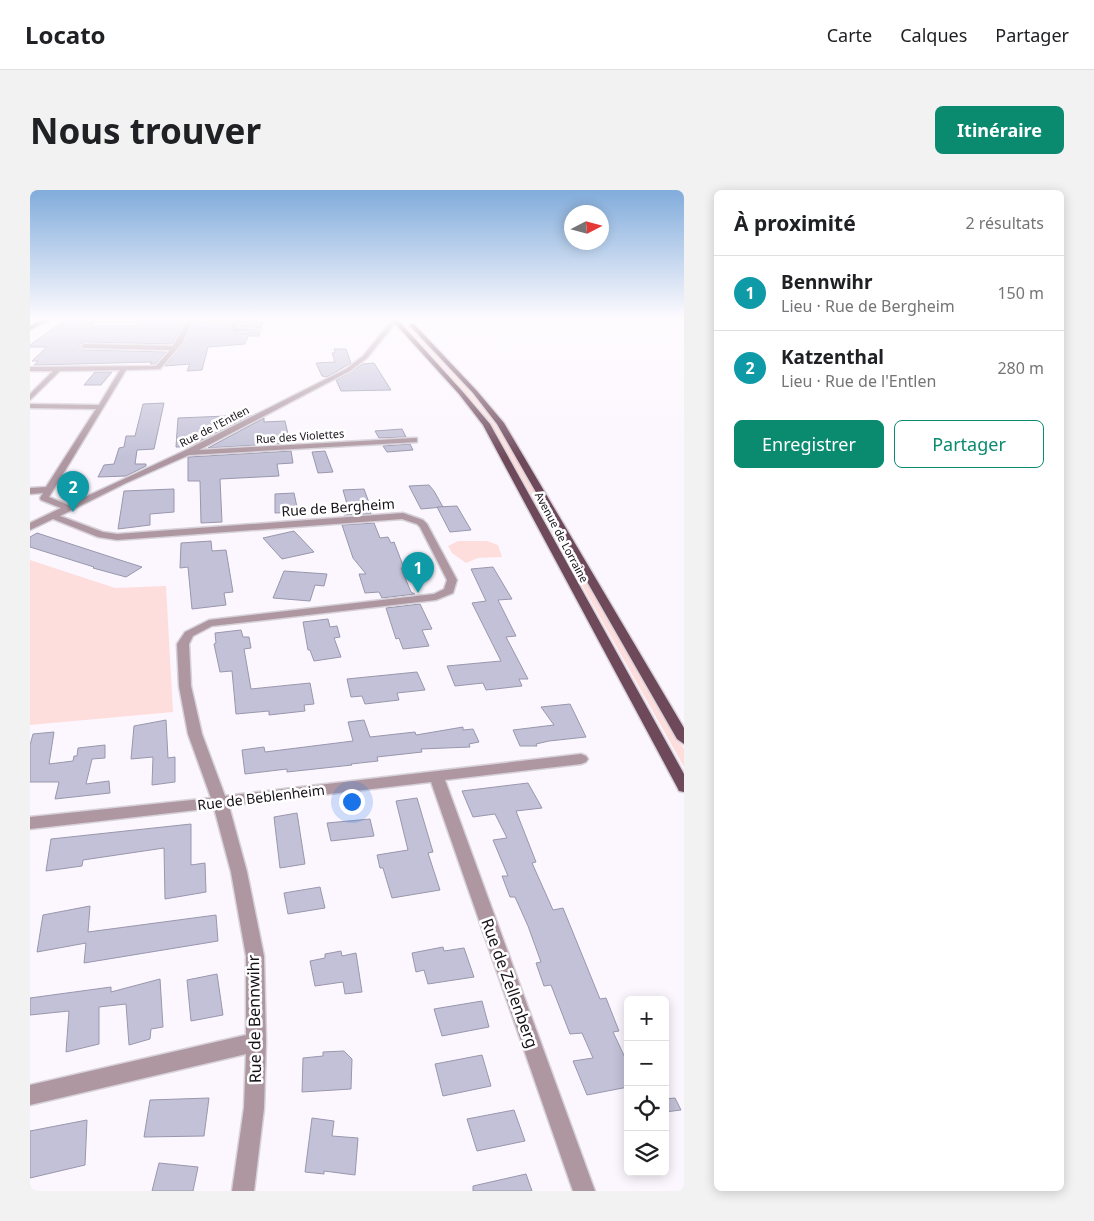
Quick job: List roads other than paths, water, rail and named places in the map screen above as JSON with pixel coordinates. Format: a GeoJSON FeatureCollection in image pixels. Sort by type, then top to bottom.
{"type":"FeatureCollection","features":[{"type":"Feature","properties":{"kind":"main road","name":"Avenue de Lorraine"},"geometry":{"type":"LineString","coordinates":[[437,365],[486,424],[684,787]]}},
{"type":"Feature","properties":{"kind":"main road","name":"Avenue de Lorraine"},"geometry":{"type":"LineString","coordinates":[[446,365],[475,392],[500,423],[684,739]]}},
{"type":"Feature","properties":{"kind":"street"},"geometry":{"type":"LineString","coordinates":[[30,369],[158,368],[161,365]]}},
{"type":"Feature","properties":{"kind":"street","name":"Rue de l'Entlen"},"geometry":{"type":"LineString","coordinates":[[30,527],[187,453],[355,365]]}},
{"type":"Feature","properties":{"kind":"street"},"geometry":{"type":"LineString","coordinates":[[30,398],[58,369]]}},
{"type":"Feature","properties":{"kind":"street"},"geometry":{"type":"LineString","coordinates":[[69,508],[44,498],[124,369]]}},
{"type":"Feature","properties":{"kind":"street"},"geometry":{"type":"LineString","coordinates":[[30,406],[101,407]]}},
{"type":"Feature","properties":{"kind":"street","name":"Rue des Violettes"},"geometry":{"type":"LineString","coordinates":[[187,453],[414,440]]}},
{"type":"Feature","properties":{"kind":"street"},"geometry":{"type":"LineString","coordinates":[[30,491],[48,490]]}},
{"type":"Feature","properties":{"kind":"street","name":"Rue de Bergheim"},"geometry":{"type":"LineString","coordinates":[[53,516],[101,535],[117,536],[393,516],[412,518],[424,526],[452,580],[449,591],[443,594],[209,623],[189,634],[183,644],[185,686],[195,734]]}},
{"type":"Feature","properties":{"kind":"street","name":"Rue de Bennwihr"},"geometry":{"type":"LineString","coordinates":[[195,734],[220,802],[239,872],[255,956],[256,1042],[254,1108],[244,1191]]}},
{"type":"Feature","properties":{"kind":"street","name":"Rue de Beblenheim"},"geometry":{"type":"LineString","coordinates":[[30,823],[581,759]]}},
{"type":"Feature","properties":{"kind":"street","name":"Rue de Zellenberg"},"geometry":{"type":"LineString","coordinates":[[436,775],[584,1191]]}},
{"type":"Feature","properties":{"kind":"street"},"geometry":{"type":"LineString","coordinates":[[30,1096],[256,1042]]}},
{"type":"Feature","properties":{"kind":"place","name":"Katzenthal"},"geometry":{"type":"Point","coordinates":[73,512]}},
{"type":"Feature","properties":{"kind":"place","name":"Bennwihr"},"geometry":{"type":"Point","coordinates":[418,593]}}]}
